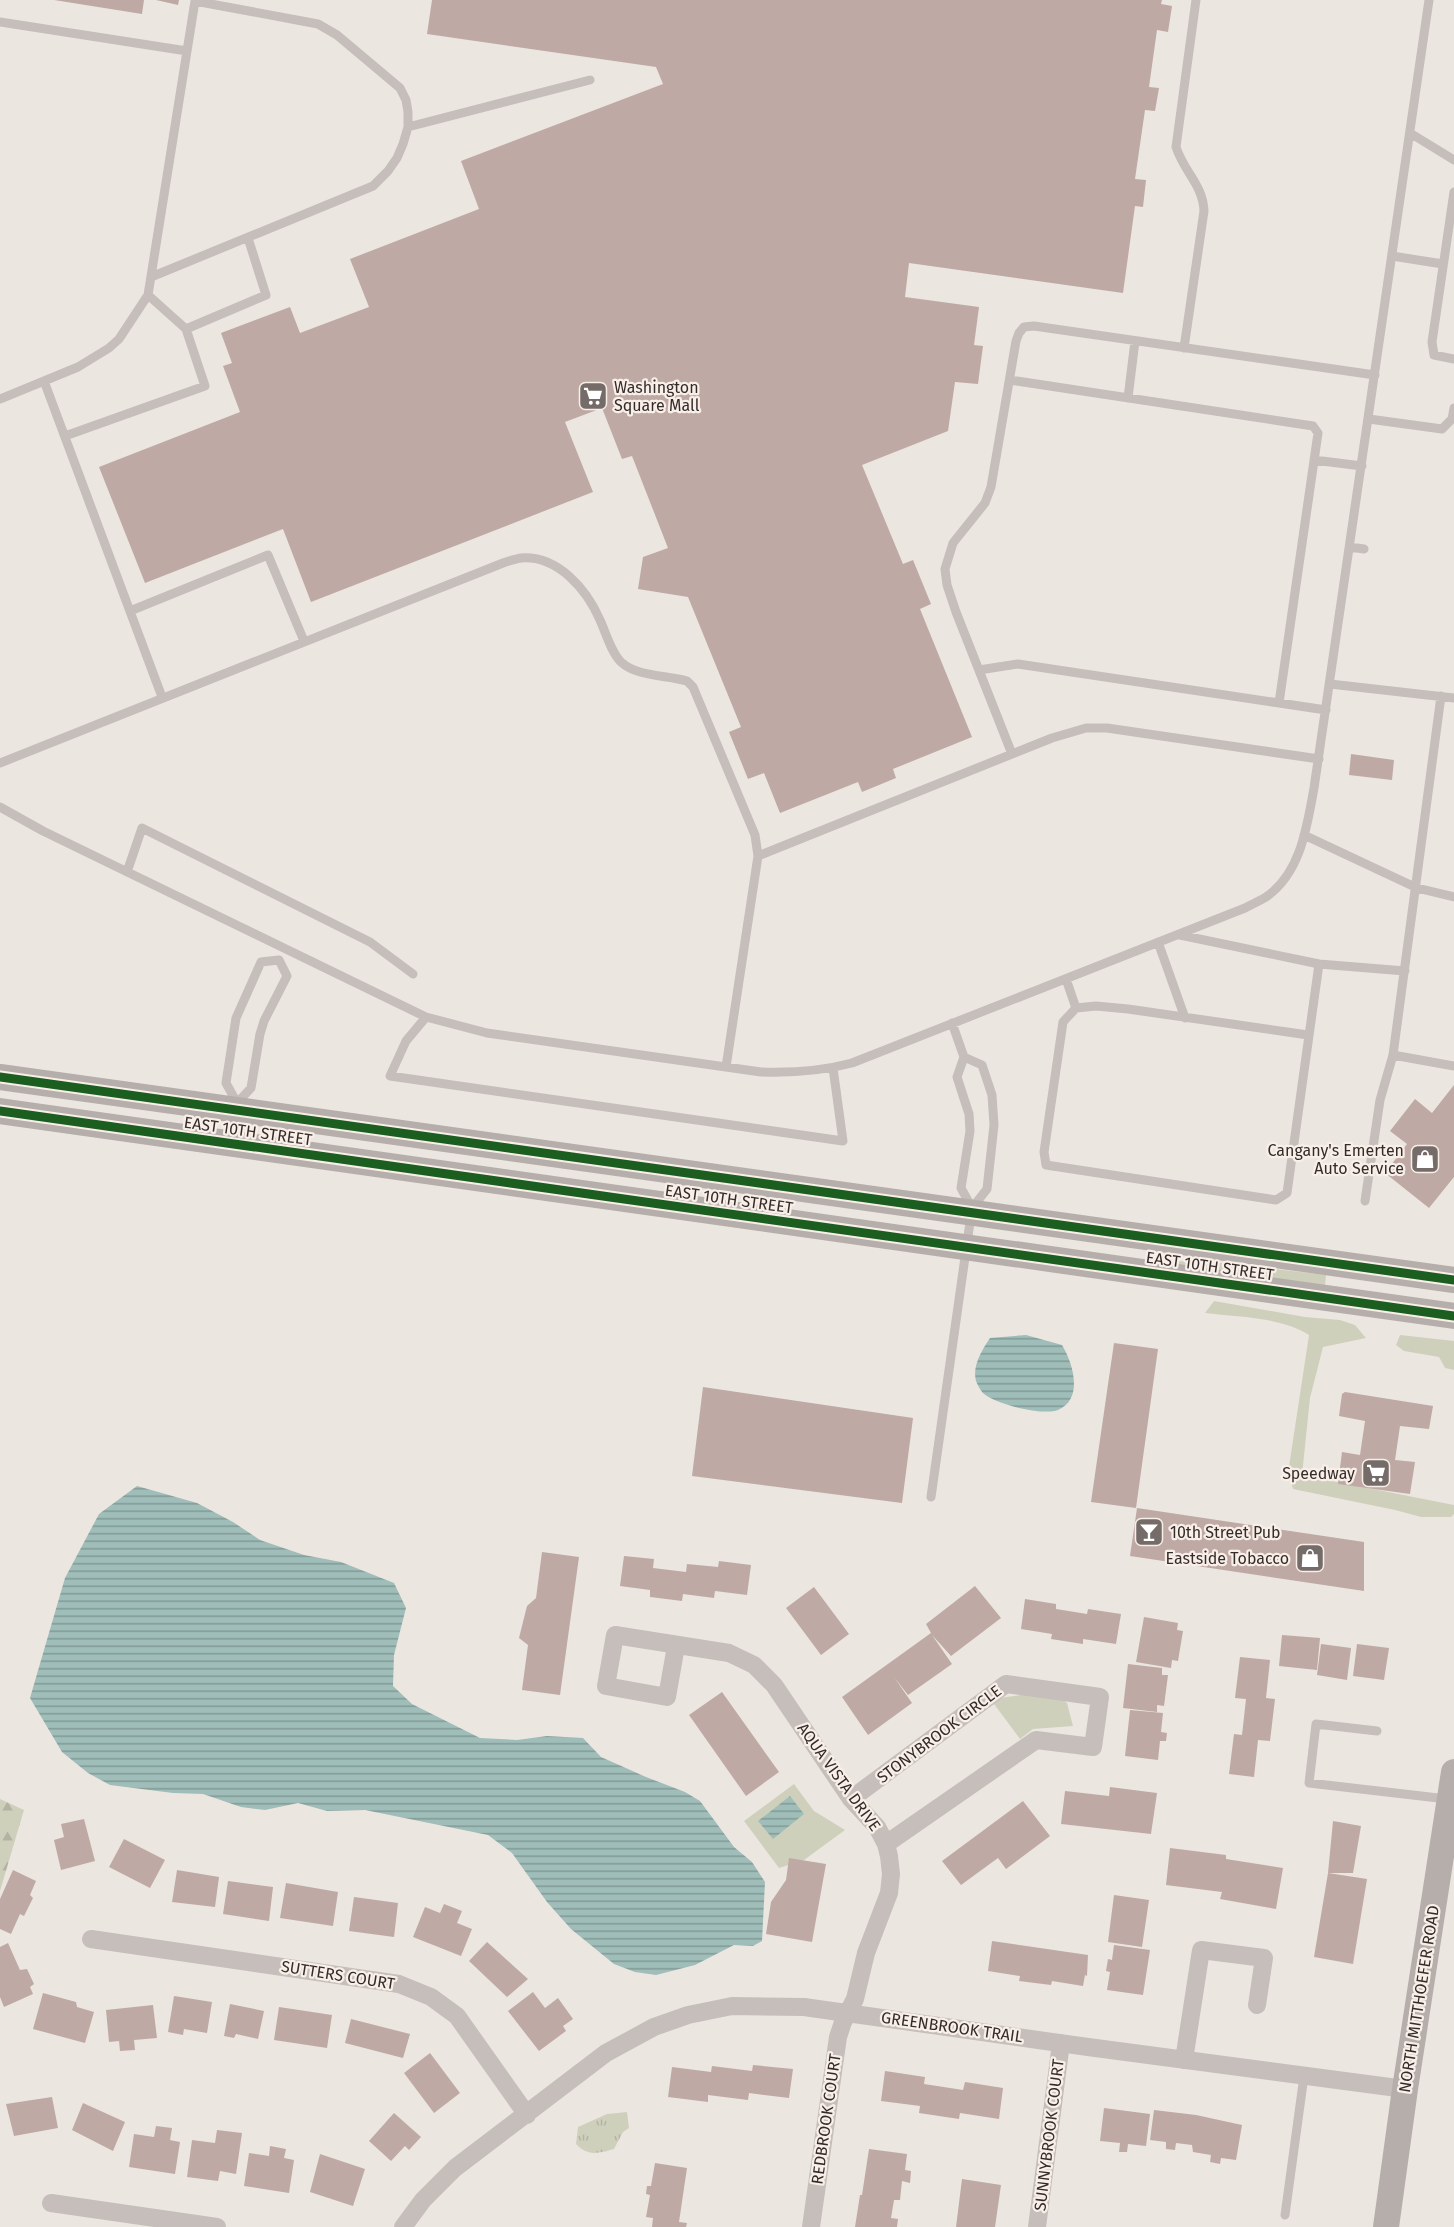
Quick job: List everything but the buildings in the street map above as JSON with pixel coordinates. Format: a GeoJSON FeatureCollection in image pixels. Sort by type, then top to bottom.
{"type":"FeatureCollection","features":[{"type":"Feature","properties":{"kind":"main road","name":"EAST 10TH STREET"},"geometry":{"type":"LineString","coordinates":[[0,1077],[237,1106],[1454,1280]]}},
{"type":"Feature","properties":{"kind":"main road","name":"EAST 10TH STREET"},"geometry":{"type":"LineString","coordinates":[[0,1111],[1454,1316]]}},
{"type":"Feature","properties":{"kind":"main road","name":"NORTH MITTHOEFER ROAD"},"geometry":{"type":"LineString","coordinates":[[1386,2227],[1454,1772]]}},
{"type":"Feature","properties":{"kind":"street","name":"AQUA VISTA DRIVE"},"geometry":{"type":"LineString","coordinates":[[676,1646],[667,1697],[606,1686],[615,1635],[729,1653],[748,1661],[765,1674],[774,1685],[851,1799],[877,1827],[886,1844],[891,1874],[889,1893],[866,1953],[858,1990],[848,2013]]}},
{"type":"Feature","properties":{"kind":"street","name":"STONYBROOK CIRCLE"},"geometry":{"type":"LineString","coordinates":[[851,1799],[1006,1684],[1100,1697],[1093,1746],[1036,1740],[886,1844]]}},
{"type":"Feature","properties":{"kind":"street","name":"SUTTERS COURT"},"geometry":{"type":"LineString","coordinates":[[91,1939],[399,1984],[417,1990],[434,1999],[463,2023],[527,2115]]}},
{"type":"Feature","properties":{"kind":"street"},"geometry":{"type":"LineString","coordinates":[[1184,2060],[1201,1950],[1264,1958],[1257,2005]]}},
{"type":"Feature","properties":{"kind":"street","name":"GREENBROOK TRAIL"},"geometry":{"type":"LineString","coordinates":[[403,2227],[423,2200],[455,2168],[614,2049],[654,2027],[688,2015],[732,2006],[786,2005],[1405,2089]]}},
{"type":"Feature","properties":{"kind":"street","name":"REDBROOK COURT"},"geometry":{"type":"LineString","coordinates":[[811,2227],[838,2037],[848,2013]]}},
{"type":"Feature","properties":{"kind":"street","name":"SUNNYBROOK COURT"},"geometry":{"type":"LineString","coordinates":[[1037,2227],[1061,2043]]}},
{"type":"Feature","properties":{"kind":"street"},"geometry":{"type":"LineString","coordinates":[[51,2203],[217,2227]]}},
{"type":"Feature","properties":{"kind":"lane"},"geometry":{"type":"LineString","coordinates":[[1184,348],[1203,198],[1180,160],[1176,147],[1196,0]]}},
{"type":"Feature","properties":{"kind":"lane"},"geometry":{"type":"LineString","coordinates":[[0,807],[43,831],[426,1017],[487,1033],[726,1067],[789,1073],[833,1068],[852,1063],[1245,908],[1267,897],[1293,867],[1305,835],[1330,684],[1430,0]]}},
{"type":"Feature","properties":{"kind":"lane"},"geometry":{"type":"LineString","coordinates":[[0,399],[78,367],[109,348],[119,339],[148,295],[195,1],[318,24],[337,35],[400,88],[406,100],[408,127],[397,158],[373,186],[151,277]]}},
{"type":"Feature","properties":{"kind":"lane"},"geometry":{"type":"LineString","coordinates":[[0,22],[187,51]]}},
{"type":"Feature","properties":{"kind":"lane"},"geometry":{"type":"LineString","coordinates":[[408,127],[590,80]]}},
{"type":"Feature","properties":{"kind":"lane"},"geometry":{"type":"LineString","coordinates":[[1410,133],[1454,159]]}},
{"type":"Feature","properties":{"kind":"lane"},"geometry":{"type":"LineString","coordinates":[[1454,192],[1432,342],[1434,355],[1454,359]]}},
{"type":"Feature","properties":{"kind":"lane"},"geometry":{"type":"LineString","coordinates":[[186,329],[266,295],[248,238]]}},
{"type":"Feature","properties":{"kind":"lane"},"geometry":{"type":"LineString","coordinates":[[1392,256],[1443,264]]}},
{"type":"Feature","properties":{"kind":"lane"},"geometry":{"type":"LineString","coordinates":[[65,436],[205,386],[186,329],[148,295]]}},
{"type":"Feature","properties":{"kind":"lane"},"geometry":{"type":"LineString","coordinates":[[1012,754],[956,612],[947,585],[945,569],[953,543],[986,503],[991,487],[1016,341],[1024,327],[1034,326],[1375,375]]}},
{"type":"Feature","properties":{"kind":"lane"},"geometry":{"type":"LineString","coordinates":[[1128,398],[1135,341]]}},
{"type":"Feature","properties":{"kind":"lane"},"geometry":{"type":"LineString","coordinates":[[1010,380],[1313,426],[1318,433],[1279,703]]}},
{"type":"Feature","properties":{"kind":"lane"},"geometry":{"type":"LineString","coordinates":[[44,381],[162,697]]}},
{"type":"Feature","properties":{"kind":"lane"},"geometry":{"type":"LineString","coordinates":[[1369,419],[1442,429],[1452,419],[1454,408]]}},
{"type":"Feature","properties":{"kind":"lane"},"geometry":{"type":"LineString","coordinates":[[1314,460],[1362,466]]}},
{"type":"Feature","properties":{"kind":"lane"},"geometry":{"type":"LineString","coordinates":[[1350,547],[1364,549]]}},
{"type":"Feature","properties":{"kind":"lane"},"geometry":{"type":"LineString","coordinates":[[130,611],[268,555],[304,641]]}},
{"type":"Feature","properties":{"kind":"lane"},"geometry":{"type":"LineString","coordinates":[[0,763],[503,563],[521,558],[536,559],[567,573],[585,594],[595,609],[619,660],[636,671],[687,681],[693,687],[754,835],[758,856],[726,1067]]}},
{"type":"Feature","properties":{"kind":"lane"},"geometry":{"type":"LineString","coordinates":[[979,670],[1018,664],[1326,710]]}},
{"type":"Feature","properties":{"kind":"lane"},"geometry":{"type":"LineString","coordinates":[[1330,684],[1454,698]]}},
{"type":"Feature","properties":{"kind":"lane"},"geometry":{"type":"LineString","coordinates":[[1365,1201],[1380,1100],[1393,1056],[1441,696]]}},
{"type":"Feature","properties":{"kind":"lane"},"geometry":{"type":"LineString","coordinates":[[758,856],[1070,731],[1103,728],[1138,731],[1318,759]]}},
{"type":"Feature","properties":{"kind":"lane"},"geometry":{"type":"LineString","coordinates":[[127,872],[142,828],[370,942],[413,974]]}},
{"type":"Feature","properties":{"kind":"lane"},"geometry":{"type":"LineString","coordinates":[[1305,835],[1417,888],[1454,897]]}},
{"type":"Feature","properties":{"kind":"lane"},"geometry":{"type":"LineString","coordinates":[[1179,934],[1319,964],[1405,971]]}},
{"type":"Feature","properties":{"kind":"lane"},"geometry":{"type":"LineString","coordinates":[[1158,942],[1185,1018]]}},
{"type":"Feature","properties":{"kind":"lane"},"geometry":{"type":"LineString","coordinates":[[279,960],[284,949]]}},
{"type":"Feature","properties":{"kind":"lane"},"geometry":{"type":"LineString","coordinates":[[237,1106],[226,1083],[236,1018],[261,962],[279,960]]}},
{"type":"Feature","properties":{"kind":"lane"},"geometry":{"type":"LineString","coordinates":[[232,1144],[237,1106],[251,1088],[262,1027],[287,976],[279,960]]}},
{"type":"Feature","properties":{"kind":"lane"},"geometry":{"type":"LineString","coordinates":[[1308,1035],[1128,1009],[1096,1006],[1076,1008],[1063,1022],[1044,1152],[1046,1165],[1276,1200],[1287,1193],[1319,964]]}},
{"type":"Feature","properties":{"kind":"lane"},"geometry":{"type":"LineString","coordinates":[[1066,979],[1076,1008]]}},
{"type":"Feature","properties":{"kind":"lane"},"geometry":{"type":"LineString","coordinates":[[426,1017],[406,1041],[390,1076],[843,1141],[833,1068]]}},
{"type":"Feature","properties":{"kind":"lane"},"geometry":{"type":"LineString","coordinates":[[952,1023],[964,1057],[957,1077],[967,1101],[970,1131],[961,1188],[972,1210]]}},
{"type":"Feature","properties":{"kind":"lane"},"geometry":{"type":"LineString","coordinates":[[1393,1056],[1454,1066]]}},
{"type":"Feature","properties":{"kind":"lane"},"geometry":{"type":"LineString","coordinates":[[931,1497],[972,1210],[987,1190],[994,1110],[992,1095],[982,1065],[964,1057]]}},
{"type":"Feature","properties":{"kind":"lane"},"geometry":{"type":"LineString","coordinates":[[1377,1731],[1316,1724],[1310,1783],[1450,1799]]}},
{"type":"Feature","properties":{"kind":"lane"},"geometry":{"type":"LineString","coordinates":[[1285,2215],[1304,2076]]}},
{"type":"Feature","properties":{"kind":"green space"},"geometry":{"type":"Polygon","coordinates":[[[1174,1261],[1224,1263],[1326,1275],[1325,1285],[1173,1266],[1174,1261]]]}},
{"type":"Feature","properties":{"kind":"green space"},"geometry":{"type":"Polygon","coordinates":[[[1214,1301],[1305,1317],[1340,1320],[1355,1325],[1366,1338],[1323,1347],[1310,1398],[1302,1475],[1454,1505],[1454,1514],[1451,1517],[1421,1517],[1293,1489],[1288,1473],[1309,1335],[1273,1321],[1205,1313],[1214,1301]]]}},
{"type":"Feature","properties":{"kind":"green space"},"geometry":{"type":"Polygon","coordinates":[[[1400,1335],[1454,1341],[1454,1370],[1445,1368],[1439,1357],[1404,1351],[1396,1345],[1400,1335]]]}},
{"type":"Feature","properties":{"kind":"green space"},"geometry":{"type":"Polygon","coordinates":[[[1052,1691],[1067,1703],[1073,1726],[1033,1729],[1020,1739],[994,1704],[999,1698],[1052,1691]]]}},
{"type":"Feature","properties":{"kind":"green space"},"geometry":{"type":"Polygon","coordinates":[[[794,1784],[814,1811],[845,1830],[804,1860],[779,1868],[744,1821],[794,1784]]]}},
{"type":"Feature","properties":{"kind":"green space"},"geometry":{"type":"Polygon","coordinates":[[[0,1799],[24,1810],[0,1891],[0,1799]]]}},
{"type":"Feature","properties":{"kind":"green space"},"geometry":{"type":"Polygon","coordinates":[[[627,2112],[629,2128],[623,2132],[614,2149],[599,2153],[589,2152],[576,2144],[578,2127],[607,2114],[627,2112]]]}},
{"type":"Feature","properties":{"kind":"water"},"geometry":{"type":"Polygon","coordinates":[[[1026,1335],[1062,1345],[1070,1361],[1074,1389],[1066,1405],[1058,1410],[1031,1410],[1008,1405],[983,1393],[977,1382],[975,1370],[990,1338],[1026,1335]]]}},
{"type":"Feature","properties":{"kind":"water"},"geometry":{"type":"Polygon","coordinates":[[[137,1486],[197,1503],[233,1522],[260,1540],[304,1555],[341,1562],[394,1583],[406,1608],[394,1655],[393,1686],[412,1704],[480,1738],[517,1740],[547,1736],[583,1738],[601,1757],[685,1792],[700,1801],[734,1847],[752,1862],[765,1882],[762,1941],[753,1946],[734,1945],[695,1965],[656,1975],[635,1972],[614,1964],[571,1929],[547,1902],[512,1853],[488,1835],[365,1810],[327,1811],[298,1803],[265,1810],[241,1807],[203,1794],[173,1793],[110,1785],[88,1773],[62,1752],[30,1698],[65,1578],[99,1514],[137,1486]]]}},
{"type":"Feature","properties":{"kind":"water"},"geometry":{"type":"Polygon","coordinates":[[[790,1796],[804,1814],[773,1839],[758,1821],[790,1796]]]}},
{"type":"Feature","properties":{"kind":"cycle path"},"geometry":{"type":"LineString","coordinates":[[0,1077],[1454,1280]]}},
{"type":"Feature","properties":{"kind":"cycle path"},"geometry":{"type":"LineString","coordinates":[[0,1111],[1454,1316]]}},
{"type":"Feature","properties":{"kind":"place","name":"Washington Square Mall"},"geometry":{"type":"Point","coordinates":[593,396]}},
{"type":"Feature","properties":{"kind":"place","name":"Cangany's Emerten Auto Service"},"geometry":{"type":"Point","coordinates":[1425,1159]}},
{"type":"Feature","properties":{"kind":"place","name":"Speedway"},"geometry":{"type":"Point","coordinates":[1376,1473]}},
{"type":"Feature","properties":{"kind":"place","name":"10th Street Pub"},"geometry":{"type":"Point","coordinates":[1149,1532]}},
{"type":"Feature","properties":{"kind":"place","name":"Eastside Tobacco"},"geometry":{"type":"Point","coordinates":[1310,1558]}}]}
